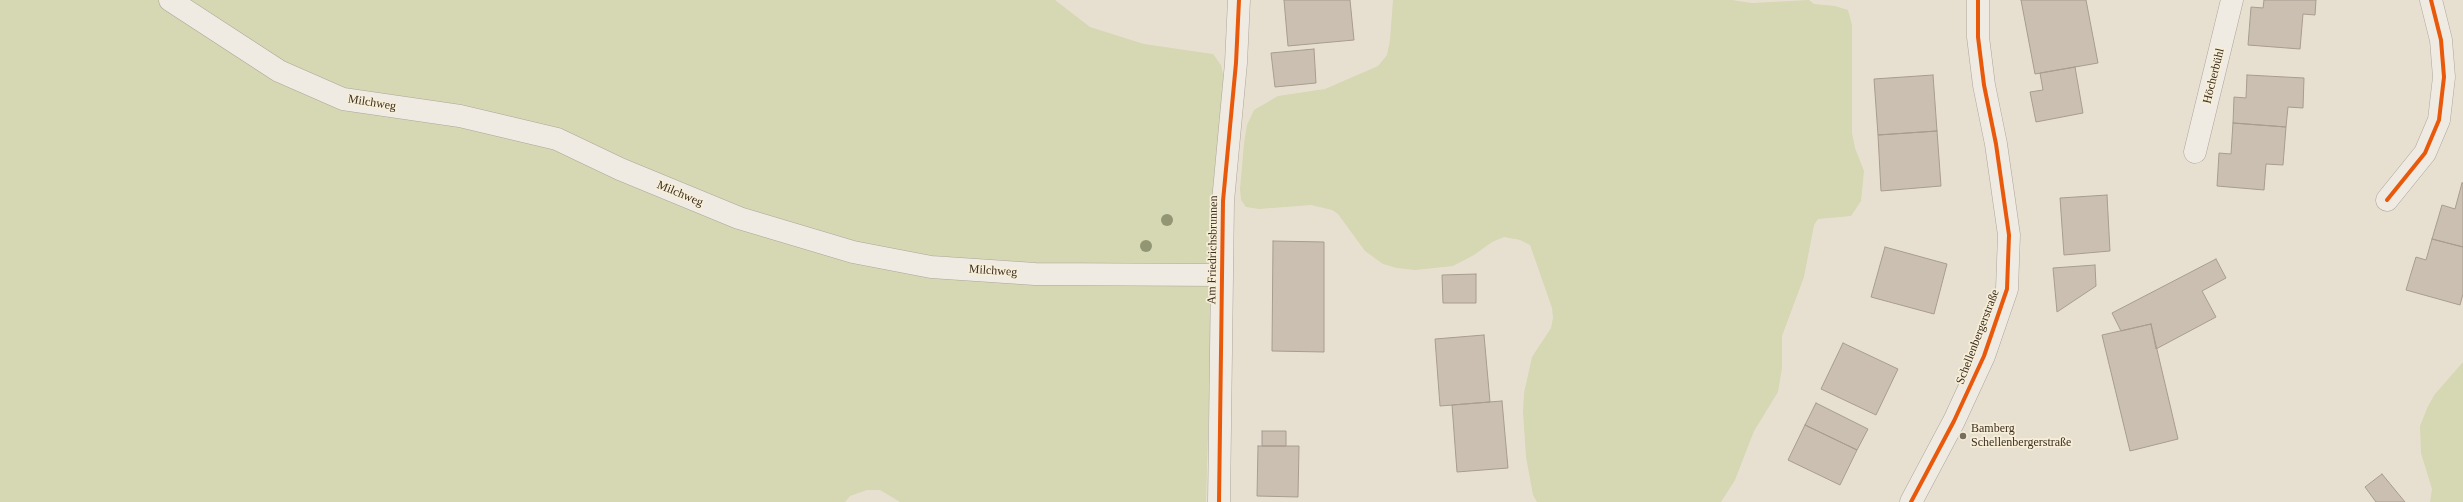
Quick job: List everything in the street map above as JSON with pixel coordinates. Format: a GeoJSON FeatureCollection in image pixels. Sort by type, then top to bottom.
{"type":"FeatureCollection","features":[{"type":"Feature","properties":{"kind":"street","name":"Milchweg"},"geometry":{"type":"LineString","coordinates":[[170,0],[279,71],[343,99],[460,116],[556,139],[620,169],[739,218],[853,252],[932,267],[1035,274],[1222,275]]}},
{"type":"Feature","properties":{"kind":"street","name":"Am Friedrichsbrunnen"},"geometry":{"type":"LineString","coordinates":[[1219,502],[1223,201],[1236,63],[1239,0]]}},
{"type":"Feature","properties":{"kind":"street","name":"Schellenbergerstraße"},"geometry":{"type":"LineString","coordinates":[[1911,502],[1954,421],[1984,356],[2007,289],[2009,235],[1996,144],[1984,85],[1978,37],[1978,0]]}},
{"type":"Feature","properties":{"kind":"street","name":"Höcherbühl"},"geometry":{"type":"LineString","coordinates":[[2195,152],[2232,0]]}},
{"type":"Feature","properties":{"kind":"street"},"geometry":{"type":"LineString","coordinates":[[2387,200],[2425,152],[2440,120],[2444,77],[2441,40],[2431,0]]}},
{"type":"Feature","properties":{"kind":"green space"},"geometry":{"type":"Polygon","coordinates":[[[0,0],[1055,0],[1090,27],[1144,44],[1213,54],[1221,65],[1224,79],[1213,260],[1206,502],[900,502],[880,490],[867,490],[850,496],[845,502],[0,502],[0,0]]]}},
{"type":"Feature","properties":{"kind":"green space"},"geometry":{"type":"Polygon","coordinates":[[[1393,0],[1732,0],[1752,3],[1809,0],[1814,4],[1835,6],[1848,10],[1852,25],[1852,133],[1855,148],[1864,171],[1861,201],[1851,216],[1818,219],[1814,225],[1804,277],[1782,336],[1782,368],[1778,392],[1754,431],[1735,480],[1721,502],[1537,502],[1533,495],[1526,457],[1523,412],[1524,393],[1532,357],[1551,328],[1553,318],[1552,308],[1530,245],[1520,240],[1504,237],[1492,242],[1474,255],[1453,266],[1415,270],[1397,268],[1383,264],[1365,251],[1338,214],[1332,210],[1311,205],[1259,209],[1246,207],[1241,200],[1240,189],[1244,143],[1247,125],[1254,110],[1278,96],[1325,89],[1378,66],[1387,55],[1390,40],[1393,0]]]}},
{"type":"Feature","properties":{"kind":"green space"},"geometry":{"type":"Polygon","coordinates":[[[2463,362],[2463,502],[2430,502],[2432,489],[2421,453],[2420,426],[2428,406],[2435,394],[2463,362]]]}},
{"type":"Feature","properties":{"kind":"building"},"geometry":{"type":"Polygon","coordinates":[[[1284,0],[1350,0],[1354,40],[1288,46],[1284,0]]]}},
{"type":"Feature","properties":{"kind":"building"},"geometry":{"type":"Polygon","coordinates":[[[2021,0],[2086,0],[2098,63],[2035,74],[2021,0]]]}},
{"type":"Feature","properties":{"kind":"building"},"geometry":{"type":"Polygon","coordinates":[[[2264,0],[2316,0],[2315,15],[2303,14],[2300,49],[2248,45],[2251,7],[2263,8],[2264,0]]]}},
{"type":"Feature","properties":{"kind":"building"},"geometry":{"type":"Polygon","coordinates":[[[1314,49],[1316,83],[1275,87],[1271,53],[1314,49]]]}},
{"type":"Feature","properties":{"kind":"building"},"geometry":{"type":"Polygon","coordinates":[[[2075,67],[2083,113],[2036,122],[2030,92],[2043,90],[2040,73],[2075,67]]]}},
{"type":"Feature","properties":{"kind":"building"},"geometry":{"type":"Polygon","coordinates":[[[1933,75],[1937,131],[1878,135],[1874,79],[1933,75]]]}},
{"type":"Feature","properties":{"kind":"building"},"geometry":{"type":"Polygon","coordinates":[[[2247,75],[2304,78],[2303,108],[2288,107],[2286,127],[2233,123],[2234,97],[2246,98],[2247,75]]]}},
{"type":"Feature","properties":{"kind":"building"},"geometry":{"type":"Polygon","coordinates":[[[2233,123],[2286,127],[2283,165],[2266,164],[2264,190],[2217,186],[2219,153],[2231,154],[2233,123]]]}},
{"type":"Feature","properties":{"kind":"building"},"geometry":{"type":"Polygon","coordinates":[[[1937,131],[1941,186],[1881,191],[1878,135],[1937,131]]]}},
{"type":"Feature","properties":{"kind":"building"},"geometry":{"type":"Polygon","coordinates":[[[2462,183],[2463,247],[2432,239],[2442,205],[2455,209],[2462,183]]]}},
{"type":"Feature","properties":{"kind":"building"},"geometry":{"type":"Polygon","coordinates":[[[2107,195],[2110,251],[2064,255],[2060,198],[2107,195]]]}},
{"type":"Feature","properties":{"kind":"building"},"geometry":{"type":"Polygon","coordinates":[[[2432,239],[2463,247],[2463,294],[2460,305],[2406,290],[2416,257],[2426,260],[2432,239]]]}},
{"type":"Feature","properties":{"kind":"building"},"geometry":{"type":"Polygon","coordinates":[[[1273,241],[1324,242],[1324,352],[1272,351],[1273,241]]]}},
{"type":"Feature","properties":{"kind":"building"},"geometry":{"type":"Polygon","coordinates":[[[1885,247],[1947,264],[1934,314],[1871,297],[1885,247]]]}},
{"type":"Feature","properties":{"kind":"building"},"geometry":{"type":"Polygon","coordinates":[[[2216,259],[2226,278],[2202,291],[2216,317],[2156,349],[2151,324],[2121,331],[2112,313],[2216,259]]]}},
{"type":"Feature","properties":{"kind":"building"},"geometry":{"type":"Polygon","coordinates":[[[2095,265],[2096,286],[2057,312],[2053,268],[2095,265]]]}},
{"type":"Feature","properties":{"kind":"building"},"geometry":{"type":"Polygon","coordinates":[[[1476,274],[1476,303],[1443,303],[1442,275],[1476,274]]]}},
{"type":"Feature","properties":{"kind":"building"},"geometry":{"type":"Polygon","coordinates":[[[2151,324],[2178,439],[2130,451],[2102,335],[2151,324]]]}},
{"type":"Feature","properties":{"kind":"building"},"geometry":{"type":"Polygon","coordinates":[[[1484,335],[1490,402],[1440,406],[1435,339],[1484,335]]]}},
{"type":"Feature","properties":{"kind":"building"},"geometry":{"type":"Polygon","coordinates":[[[1843,343],[1898,369],[1876,415],[1821,389],[1843,343]]]}},
{"type":"Feature","properties":{"kind":"building"},"geometry":{"type":"Polygon","coordinates":[[[1502,401],[1508,468],[1457,472],[1452,405],[1502,401]]]}},
{"type":"Feature","properties":{"kind":"building"},"geometry":{"type":"Polygon","coordinates":[[[1816,403],[1868,429],[1857,450],[1805,425],[1816,403]]]}},
{"type":"Feature","properties":{"kind":"building"},"geometry":{"type":"Polygon","coordinates":[[[1805,425],[1857,450],[1840,485],[1788,460],[1805,425]]]}},
{"type":"Feature","properties":{"kind":"building"},"geometry":{"type":"Polygon","coordinates":[[[1262,431],[1286,431],[1286,446],[1262,446],[1262,431]]]}},
{"type":"Feature","properties":{"kind":"building"},"geometry":{"type":"Polygon","coordinates":[[[1258,446],[1299,446],[1298,497],[1257,496],[1258,446]]]}},
{"type":"Feature","properties":{"kind":"building"},"geometry":{"type":"Polygon","coordinates":[[[2382,474],[2405,502],[2376,502],[2365,487],[2382,474]]]}},
{"type":"Feature","properties":{"kind":"cycle path"},"geometry":{"type":"LineString","coordinates":[[1219,502],[1223,201],[1236,63],[1239,0]]}},
{"type":"Feature","properties":{"kind":"cycle path"},"geometry":{"type":"LineString","coordinates":[[1911,502],[1954,421],[1984,356],[2007,289],[2009,235],[1996,144],[1984,85],[1978,37],[1978,0]]}},
{"type":"Feature","properties":{"kind":"cycle path"},"geometry":{"type":"LineString","coordinates":[[2387,200],[2425,153],[2439,120],[2444,77],[2441,40],[2431,0]]}},
{"type":"Feature","properties":{"kind":"place","name":"Bamberg Schellenbergerstraße"},"geometry":{"type":"Point","coordinates":[1963,436]}}]}
